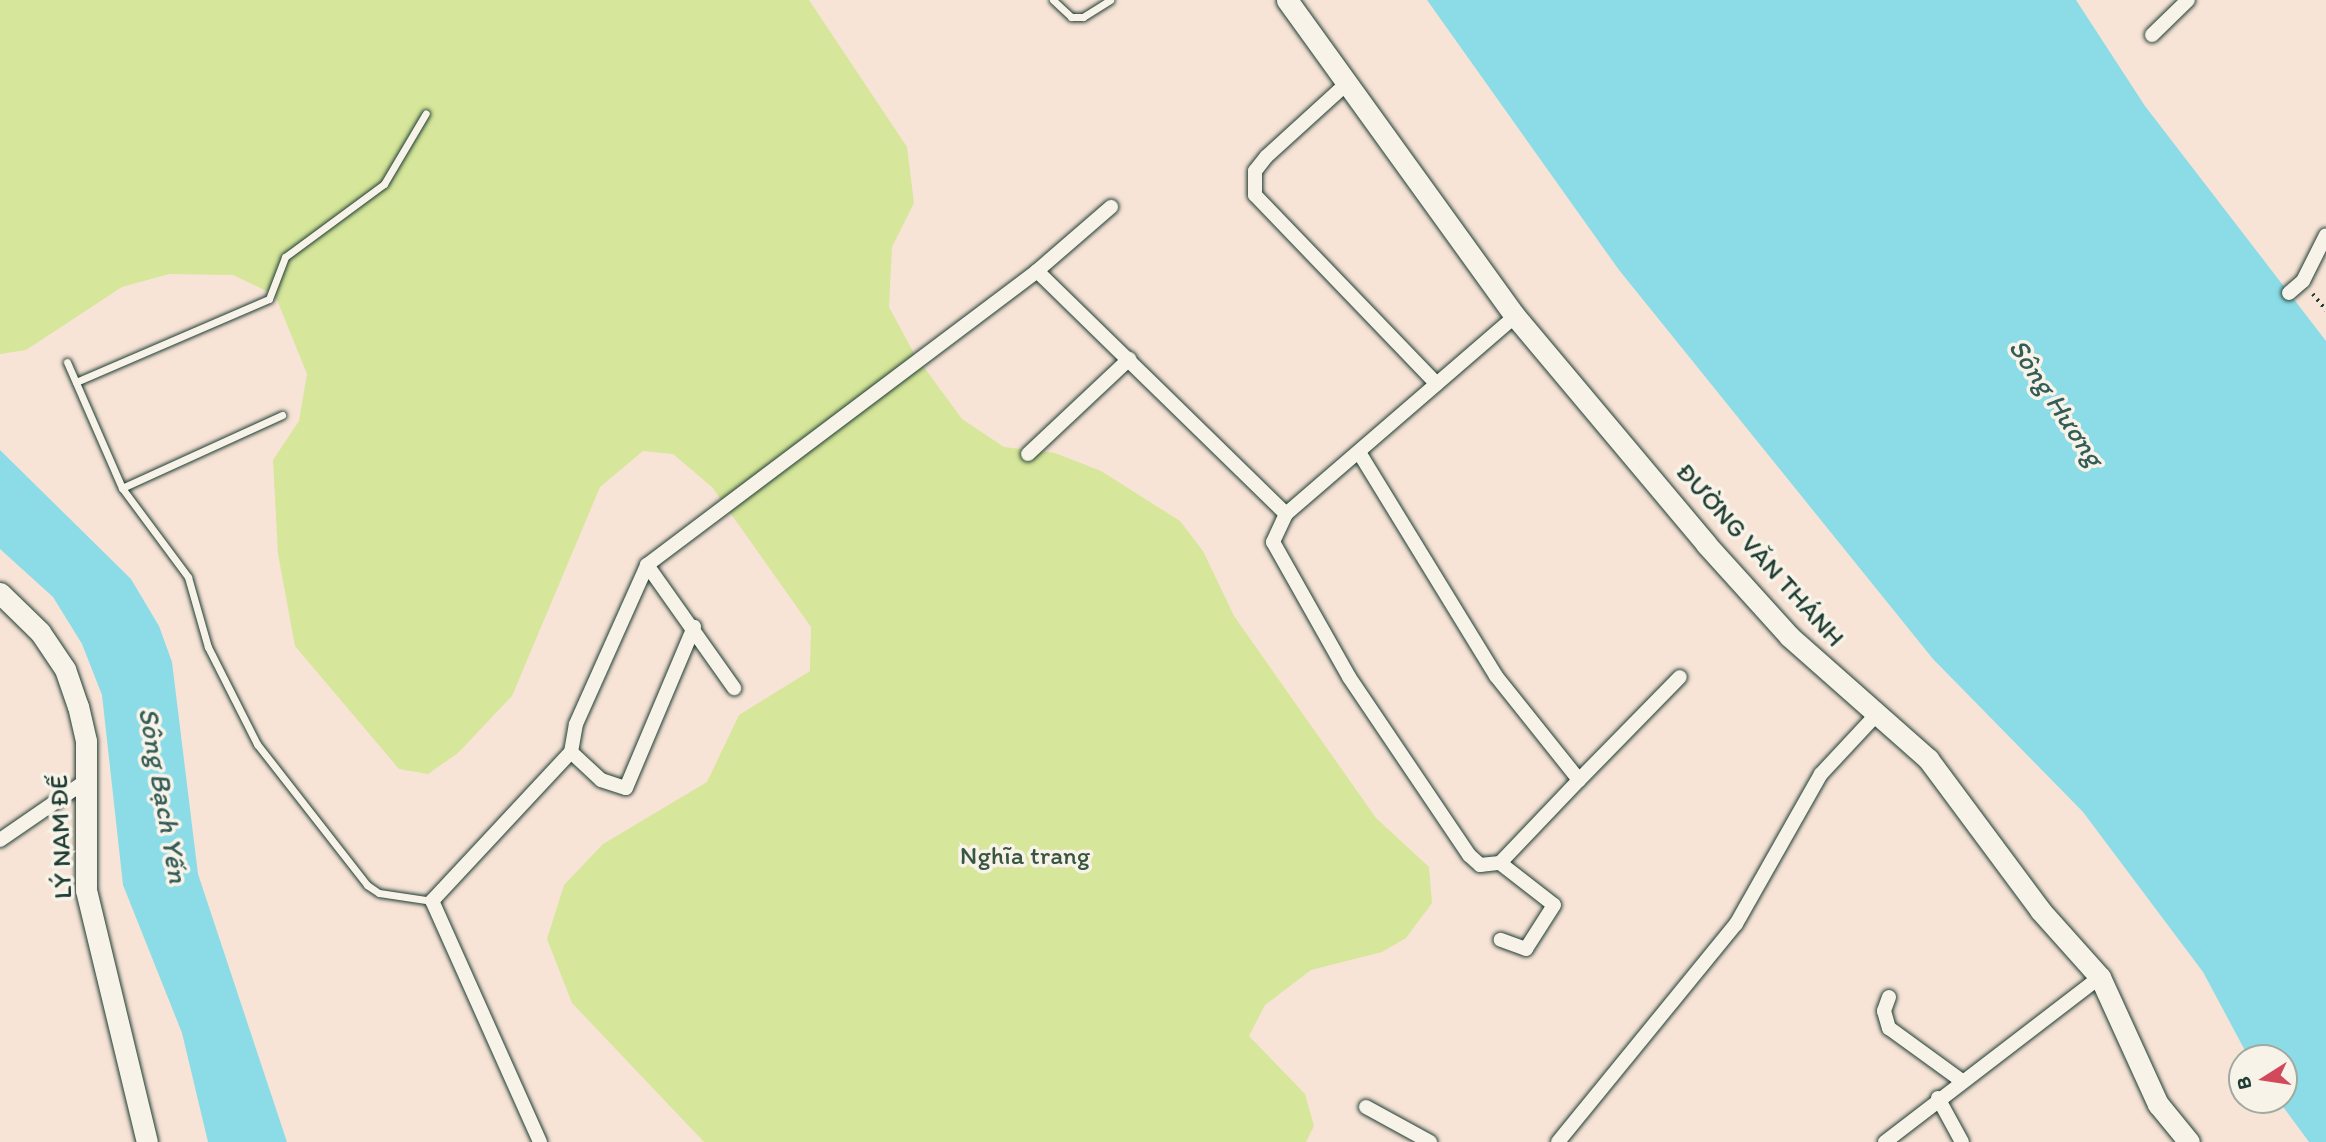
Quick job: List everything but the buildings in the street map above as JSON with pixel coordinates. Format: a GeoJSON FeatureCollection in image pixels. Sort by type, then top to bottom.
{"type":"FeatureCollection","features":[{"type":"Feature","properties":{"kind":"main road","name":"ĐƯỜNG VĂN THÁNH"},"geometry":{"type":"LineString","coordinates":[[1287,0],[1344,86],[1515,316],[1780,626],[1928,759],[2040,910],[2100,977],[2158,1104],[2189,1142]]}},
{"type":"Feature","properties":{"kind":"main road","name":"LÝ NAM ĐẾ"},"geometry":{"type":"LineString","coordinates":[[1,595],[40,632],[65,669],[86,741],[86,890],[147,1142]]}},
{"type":"Feature","properties":{"kind":"street"},"geometry":{"type":"LineString","coordinates":[[2152,35],[2188,0]]}},
{"type":"Feature","properties":{"kind":"street"},"geometry":{"type":"LineString","coordinates":[[1344,86],[1266,157],[1255,171],[1255,195],[1437,384]]}},
{"type":"Feature","properties":{"kind":"street"},"geometry":{"type":"LineString","coordinates":[[540,1142],[432,901],[571,752],[576,724],[647,565],[1037,271],[1111,207]]}},
{"type":"Feature","properties":{"kind":"street"},"geometry":{"type":"LineString","coordinates":[[2289,293],[2303,281],[2326,234]]}},
{"type":"Feature","properties":{"kind":"street"},"geometry":{"type":"LineString","coordinates":[[1037,271],[1286,514]]}},
{"type":"Feature","properties":{"kind":"street"},"geometry":{"type":"LineString","coordinates":[[1515,316],[1360,454],[1286,514],[1273,542],[1349,677],[1469,855],[1480,865],[1500,863],[1680,677]]}},
{"type":"Feature","properties":{"kind":"street"},"geometry":{"type":"LineString","coordinates":[[1028,454],[1129,359]]}},
{"type":"Feature","properties":{"kind":"street"},"geometry":{"type":"LineString","coordinates":[[1360,454],[1496,676],[1579,779]]}},
{"type":"Feature","properties":{"kind":"street"},"geometry":{"type":"LineString","coordinates":[[647,565],[694,627],[734,688]]}},
{"type":"Feature","properties":{"kind":"street"},"geometry":{"type":"LineString","coordinates":[[571,752],[601,780],[626,788],[694,627]]}},
{"type":"Feature","properties":{"kind":"street"},"geometry":{"type":"LineString","coordinates":[[1558,1142],[1737,924],[1821,774],[1876,715]]}},
{"type":"Feature","properties":{"kind":"street"},"geometry":{"type":"LineString","coordinates":[[0,840],[86,781]]}},
{"type":"Feature","properties":{"kind":"street"},"geometry":{"type":"LineString","coordinates":[[1500,863],[1554,905],[1526,949],[1501,940]]}},
{"type":"Feature","properties":{"kind":"street"},"geometry":{"type":"LineString","coordinates":[[1885,1142],[1938,1098],[2100,977]]}},
{"type":"Feature","properties":{"kind":"street"},"geometry":{"type":"LineString","coordinates":[[1889,997],[1884,1011],[1889,1028],[1962,1081]]}},
{"type":"Feature","properties":{"kind":"street"},"geometry":{"type":"LineString","coordinates":[[1938,1098],[1962,1142]]}},
{"type":"Feature","properties":{"kind":"street"},"geometry":{"type":"LineString","coordinates":[[1366,1107],[1430,1142]]}},
{"type":"Feature","properties":{"kind":"lane"},"geometry":{"type":"LineString","coordinates":[[1053,0],[1071,17],[1083,17],[1110,0]]}},
{"type":"Feature","properties":{"kind":"lane"},"geometry":{"type":"LineString","coordinates":[[76,382],[269,299],[276,268],[384,184],[426,113]]}},
{"type":"Feature","properties":{"kind":"lane"},"geometry":{"type":"LineString","coordinates":[[67,362],[122,488],[188,577],[208,647],[257,744],[367,885],[432,901]]}},
{"type":"Feature","properties":{"kind":"lane"},"geometry":{"type":"LineString","coordinates":[[122,488],[282,415]]}},
{"type":"Feature","properties":{"kind":"path"},"geometry":{"type":"LineString","coordinates":[[2303,281],[2326,310]]}},
{"type":"Feature","properties":{"kind":"green space","name":"Nghĩa trang"},"geometry":{"type":"Polygon","coordinates":[[[0,0],[809,0],[907,147],[914,203],[892,247],[889,307],[915,355],[962,419],[1004,447],[1055,453],[1101,471],[1180,521],[1203,551],[1234,616],[1376,818],[1429,867],[1432,903],[1406,938],[1382,952],[1311,970],[1265,1005],[1249,1036],[1305,1094],[1314,1126],[1306,1142],[704,1142],[572,1003],[547,939],[564,885],[603,844],[707,782],[739,715],[810,671],[811,627],[712,487],[673,454],[643,451],[600,487],[512,696],[458,753],[428,774],[399,769],[295,646],[278,554],[273,460],[299,421],[307,374],[275,295],[233,275],[169,274],[122,287],[26,350],[0,354],[0,0]]]}},
{"type":"Feature","properties":{"kind":"water","name":"Sông Hương"},"geometry":{"type":"Polygon","coordinates":[[[1427,0],[2076,0],[2145,106],[2326,341],[2326,1142],[2309,1142],[2288,1114],[2298,1114],[2298,1044],[2242,1044],[2203,972],[2083,812],[1933,659],[1619,270],[1427,0]]]}},
{"type":"Feature","properties":{"kind":"water","name":"Sông Bạch Yến"},"geometry":{"type":"Polygon","coordinates":[[[0,450],[131,579],[159,626],[172,662],[198,874],[287,1142],[208,1142],[182,1033],[123,885],[102,695],[82,644],[53,597],[0,549],[0,450]]]}}]}
